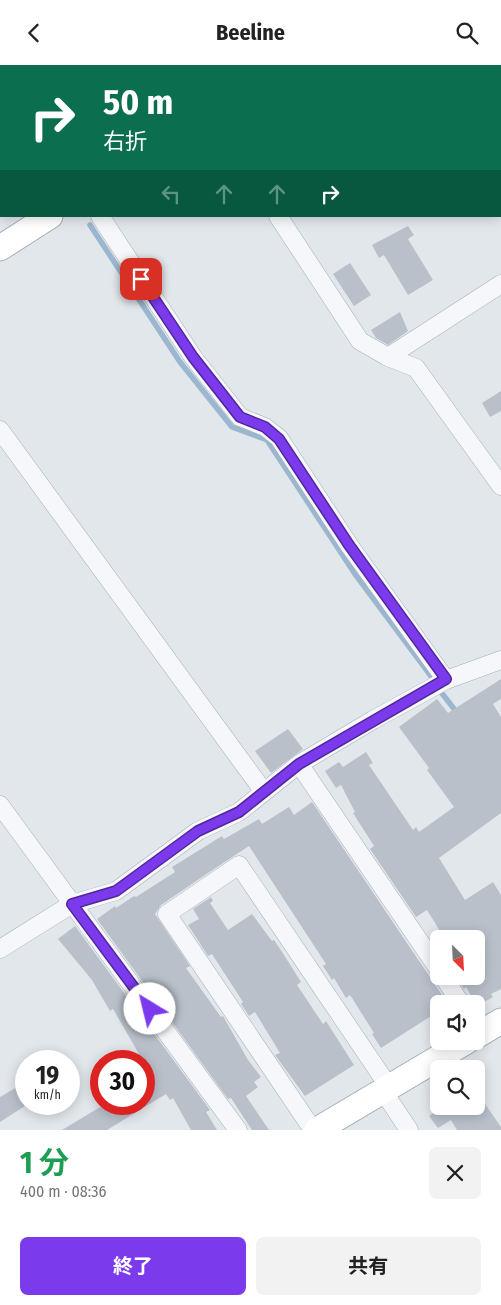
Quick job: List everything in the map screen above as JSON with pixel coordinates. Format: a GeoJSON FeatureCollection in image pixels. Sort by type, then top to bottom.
{"type":"FeatureCollection","features":[{"type":"Feature","properties":{"kind":"street"},"geometry":{"type":"LineString","coordinates":[[0,248],[48,217]]}},
{"type":"Feature","properties":{"kind":"street"},"geometry":{"type":"LineString","coordinates":[[101,217],[193,357],[240,417],[265,427],[279,439],[349,545],[446,679]]}},
{"type":"Feature","properties":{"kind":"street"},"geometry":{"type":"LineString","coordinates":[[279,217],[360,341],[388,357],[416,367],[501,486]]}},
{"type":"Feature","properties":{"kind":"street"},"geometry":{"type":"LineString","coordinates":[[388,357],[501,284]]}},
{"type":"Feature","properties":{"kind":"street"},"geometry":{"type":"LineString","coordinates":[[0,430],[264,792]]}},
{"type":"Feature","properties":{"kind":"street"},"geometry":{"type":"LineString","coordinates":[[0,949],[72,904],[116,891],[198,831],[239,812],[299,764],[446,679],[501,659]]}},
{"type":"Feature","properties":{"kind":"street"},"geometry":{"type":"LineString","coordinates":[[299,764],[430,957]]}},
{"type":"Feature","properties":{"kind":"street"},"geometry":{"type":"LineString","coordinates":[[0,805],[238,1130]]}},
{"type":"Feature","properties":{"kind":"street"},"geometry":{"type":"LineString","coordinates":[[313,1130],[167,914],[240,865],[386,1089],[409,1130]]}},
{"type":"Feature","properties":{"kind":"street"},"geometry":{"type":"LineString","coordinates":[[317,1130],[454,1050]]}},
{"type":"Feature","properties":{"kind":"building"},"geometry":{"type":"Polygon","coordinates":[[[408,226],[414,235],[408,239],[433,280],[408,295],[384,255],[379,258],[372,245],[408,226]]]}},
{"type":"Feature","properties":{"kind":"building"},"geometry":{"type":"Polygon","coordinates":[[[350,263],[371,295],[354,306],[333,274],[350,263]]]}},
{"type":"Feature","properties":{"kind":"building"},"geometry":{"type":"Polygon","coordinates":[[[400,312],[408,331],[388,345],[376,338],[371,330],[400,312]]]}},
{"type":"Feature","properties":{"kind":"building"},"geometry":{"type":"Polygon","coordinates":[[[501,391],[501,411],[490,417],[482,403],[501,391]]]}},
{"type":"Feature","properties":{"kind":"building"},"geometry":{"type":"Polygon","coordinates":[[[501,679],[501,699],[493,704],[501,717],[501,813],[439,858],[465,900],[493,882],[501,895],[501,989],[491,994],[493,997],[485,1002],[485,995],[471,995],[466,987],[464,989],[462,985],[485,985],[485,930],[439,930],[427,910],[416,917],[370,849],[374,846],[353,813],[355,812],[341,785],[336,788],[325,771],[339,762],[343,767],[366,752],[373,763],[369,765],[413,830],[416,827],[419,832],[454,807],[399,727],[437,699],[448,713],[501,679]]]}},
{"type":"Feature","properties":{"kind":"building"},"geometry":{"type":"Polygon","coordinates":[[[288,729],[303,749],[271,773],[255,751],[288,729]]]}},
{"type":"Feature","properties":{"kind":"building"},"geometry":{"type":"Polygon","coordinates":[[[312,802],[430,977],[430,985],[435,985],[442,995],[430,995],[430,1017],[381,1048],[372,1034],[374,1033],[350,995],[346,998],[334,978],[332,980],[323,966],[326,964],[249,846],[161,905],[155,914],[190,966],[186,968],[221,1017],[223,1016],[248,1060],[261,1077],[254,1082],[258,1087],[246,1096],[269,1130],[252,1130],[231,1098],[228,1099],[97,919],[115,906],[116,908],[134,896],[136,897],[175,872],[172,867],[222,836],[224,839],[259,819],[262,824],[289,807],[294,815],[312,802]]]}},
{"type":"Feature","properties":{"kind":"building"},"geometry":{"type":"Polygon","coordinates":[[[211,897],[213,901],[210,903],[228,930],[252,914],[272,941],[274,940],[301,982],[297,985],[323,1024],[326,1021],[354,1065],[305,1096],[275,1055],[280,1053],[255,1012],[249,1016],[241,1004],[243,1002],[212,954],[208,956],[188,925],[199,919],[193,909],[211,897]]]}},
{"type":"Feature","properties":{"kind":"building"},"geometry":{"type":"Polygon","coordinates":[[[75,926],[210,1110],[206,1112],[217,1130],[191,1130],[173,1098],[170,1100],[166,1094],[155,1101],[155,1050],[137,1050],[113,1009],[110,1011],[92,980],[58,939],[75,926]]]}},
{"type":"Feature","properties":{"kind":"building"},"geometry":{"type":"Polygon","coordinates":[[[15,1088],[15,1112],[0,1122],[0,1097],[15,1088]]]}},
{"type":"Feature","properties":{"kind":"building"},"geometry":{"type":"Polygon","coordinates":[[[485,1104],[501,1127],[501,1130],[457,1130],[451,1120],[438,1128],[429,1116],[485,1115],[485,1104]]]}},
{"type":"Feature","properties":{"kind":"building"},"geometry":{"type":"Polygon","coordinates":[[[90,1113],[90,1115],[132,1115],[107,1130],[62,1130],[90,1113]]]}},
{"type":"Feature","properties":{"kind":"waterway"},"geometry":{"type":"LineString","coordinates":[[90,225],[180,362],[232,427],[267,440],[355,574],[431,676]]}},
{"type":"Feature","properties":{"kind":"waterway"},"geometry":{"type":"LineString","coordinates":[[441,692],[458,714]]}},
{"type":"Feature","properties":{"kind":"route"},"geometry":{"type":"LineString","coordinates":[[141,279],[193,357],[240,417],[265,427],[279,439],[349,545],[446,679],[299,764],[239,812],[198,831],[116,891],[72,904],[150,1009]]}}]}
